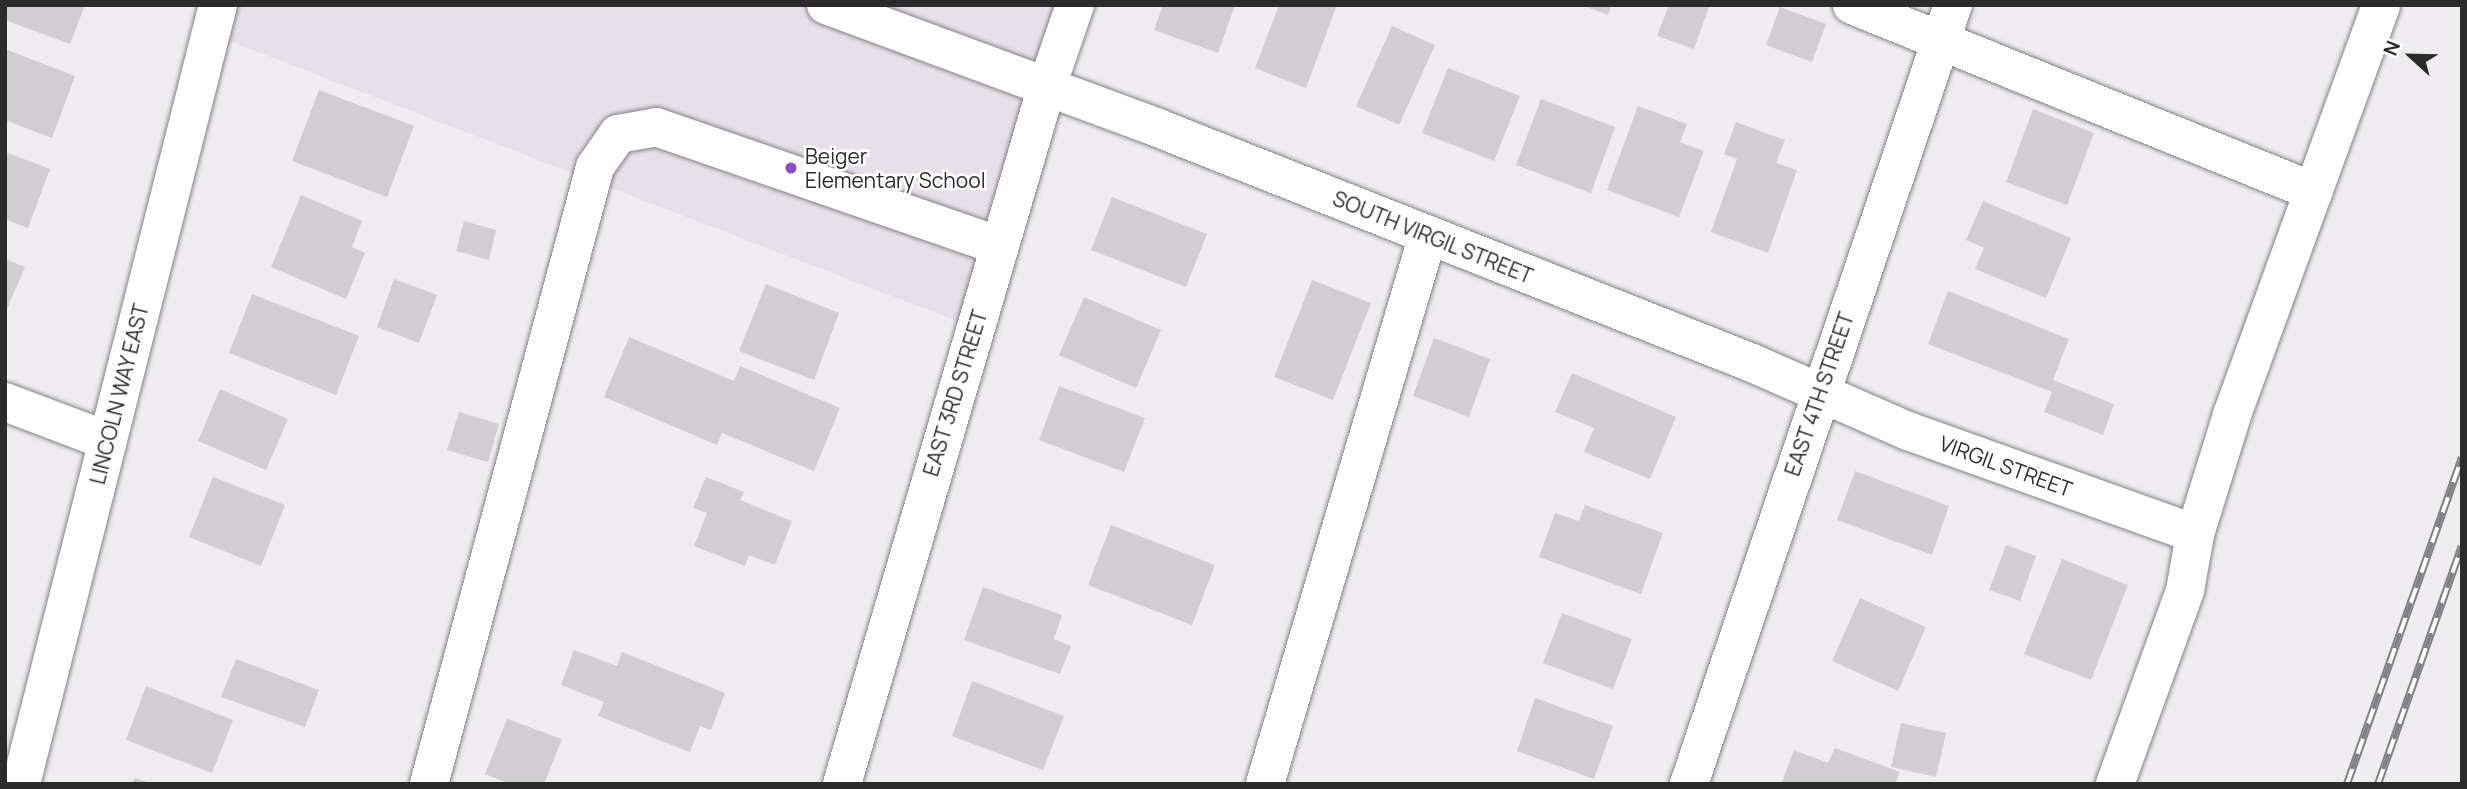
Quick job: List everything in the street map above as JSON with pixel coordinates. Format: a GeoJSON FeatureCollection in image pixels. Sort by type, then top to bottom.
{"type":"FeatureCollection","features":[{"type":"Feature","properties":{"kind":"street","name":"LINCOLN WAY EAST"},"geometry":{"type":"LineString","coordinates":[[21,784],[218,5]]}},
{"type":"Feature","properties":{"kind":"street","name":"SOUTH VIRGIL STREET"},"geometry":{"type":"LineString","coordinates":[[826,5],[909,20],[1046,89],[1428,235],[1818,393]]}},
{"type":"Feature","properties":{"kind":"street","name":"EAST 3RD STREET"},"geometry":{"type":"LineString","coordinates":[[842,784],[999,246],[1046,89],[1075,5]]}},
{"type":"Feature","properties":{"kind":"street"},"geometry":{"type":"LineString","coordinates":[[1852,5],[1947,22],[2314,192]]}},
{"type":"Feature","properties":{"kind":"street"},"geometry":{"type":"LineString","coordinates":[[2115,784],[2185,591],[2196,534],[2232,415],[2381,5]]}},
{"type":"Feature","properties":{"kind":"street","name":"EAST 4TH STREET"},"geometry":{"type":"LineString","coordinates":[[1689,784],[1818,393],[1947,22]]}},
{"type":"Feature","properties":{"kind":"street"},"geometry":{"type":"LineString","coordinates":[[429,784],[595,167],[618,134],[656,127],[999,246]]}},
{"type":"Feature","properties":{"kind":"street"},"geometry":{"type":"LineString","coordinates":[[1265,784],[1428,235]]}},
{"type":"Feature","properties":{"kind":"street","name":"VIRGIL STREET"},"geometry":{"type":"LineString","coordinates":[[1818,393],[1908,431],[2196,534]]}},
{"type":"Feature","properties":{"kind":"street"},"geometry":{"type":"LineString","coordinates":[[5,402],[108,441]]}},
{"type":"Feature","properties":{"kind":"shaded area","name":"Beiger Elementary School"},"geometry":{"type":"Polygon","coordinates":[[[218,5],[1075,5],[975,328],[211,34],[218,5]]]}},
{"type":"Feature","properties":{"kind":"building"},"geometry":{"type":"Polygon","coordinates":[[[5,5],[85,5],[70,44],[5,20],[5,5]]]}},
{"type":"Feature","properties":{"kind":"building"},"geometry":{"type":"Polygon","coordinates":[[[1163,5],[1235,5],[1218,53],[1154,30],[1163,5]]]}},
{"type":"Feature","properties":{"kind":"building"},"geometry":{"type":"Polygon","coordinates":[[[1279,5],[1337,5],[1306,88],[1255,68],[1279,5]]]}},
{"type":"Feature","properties":{"kind":"building"},"geometry":{"type":"Polygon","coordinates":[[[1581,5],[1611,5],[1608,15],[1581,5]]]}},
{"type":"Feature","properties":{"kind":"building"},"geometry":{"type":"Polygon","coordinates":[[[1669,5],[1709,7],[1694,49],[1657,36],[1669,5]]]}},
{"type":"Feature","properties":{"kind":"building"},"geometry":{"type":"Polygon","coordinates":[[[1780,7],[1826,24],[1812,62],[1766,45],[1780,7]]]}},
{"type":"Feature","properties":{"kind":"building"},"geometry":{"type":"Polygon","coordinates":[[[1392,26],[1435,45],[1399,125],[1356,106],[1392,26]]]}},
{"type":"Feature","properties":{"kind":"building"},"geometry":{"type":"Polygon","coordinates":[[[5,49],[75,76],[52,138],[5,120],[5,49]]]}},
{"type":"Feature","properties":{"kind":"building"},"geometry":{"type":"Polygon","coordinates":[[[1448,68],[1520,96],[1494,161],[1422,133],[1448,68]]]}},
{"type":"Feature","properties":{"kind":"building"},"geometry":{"type":"Polygon","coordinates":[[[319,90],[414,126],[387,197],[292,161],[319,90]]]}},
{"type":"Feature","properties":{"kind":"building"},"geometry":{"type":"Polygon","coordinates":[[[1541,99],[1615,127],[1591,193],[1516,165],[1541,99]]]}},
{"type":"Feature","properties":{"kind":"building"},"geometry":{"type":"Polygon","coordinates":[[[1638,106],[1687,124],[1680,142],[1704,151],[1679,217],[1607,190],[1638,106]]]}},
{"type":"Feature","properties":{"kind":"building"},"geometry":{"type":"Polygon","coordinates":[[[2033,109],[2094,133],[2067,205],[2006,182],[2033,109]]]}},
{"type":"Feature","properties":{"kind":"building"},"geometry":{"type":"Polygon","coordinates":[[[1736,122],[1785,140],[1776,163],[1797,170],[1768,253],[1711,232],[1737,159],[1724,154],[1736,122]]]}},
{"type":"Feature","properties":{"kind":"building"},"geometry":{"type":"Polygon","coordinates":[[[5,152],[50,169],[28,228],[5,219],[5,152]]]}},
{"type":"Feature","properties":{"kind":"building"},"geometry":{"type":"Polygon","coordinates":[[[301,195],[362,221],[352,247],[365,253],[346,299],[271,267],[301,195]]]}},
{"type":"Feature","properties":{"kind":"building"},"geometry":{"type":"Polygon","coordinates":[[[1112,197],[1207,234],[1186,287],[1091,250],[1112,197]]]}},
{"type":"Feature","properties":{"kind":"building"},"geometry":{"type":"Polygon","coordinates":[[[1983,201],[2071,238],[2046,298],[1975,269],[1984,248],[1966,240],[1983,201]]]}},
{"type":"Feature","properties":{"kind":"building"},"geometry":{"type":"Polygon","coordinates":[[[464,221],[496,230],[489,260],[456,251],[464,221]]]}},
{"type":"Feature","properties":{"kind":"building"},"geometry":{"type":"Polygon","coordinates":[[[5,259],[25,267],[5,314],[5,259]]]}},
{"type":"Feature","properties":{"kind":"building"},"geometry":{"type":"Polygon","coordinates":[[[394,279],[437,295],[419,343],[377,327],[394,279]]]}},
{"type":"Feature","properties":{"kind":"building"},"geometry":{"type":"Polygon","coordinates":[[[1312,280],[1371,303],[1333,400],[1274,377],[1312,280]]]}},
{"type":"Feature","properties":{"kind":"building"},"geometry":{"type":"Polygon","coordinates":[[[766,284],[839,313],[814,380],[739,351],[766,284]]]}},
{"type":"Feature","properties":{"kind":"building"},"geometry":{"type":"Polygon","coordinates":[[[1948,291],[2069,339],[2053,380],[2114,404],[2103,435],[2044,412],[2052,392],[1928,344],[1948,291]]]}},
{"type":"Feature","properties":{"kind":"building"},"geometry":{"type":"Polygon","coordinates":[[[252,294],[359,336],[336,395],[229,353],[252,294]]]}},
{"type":"Feature","properties":{"kind":"building"},"geometry":{"type":"Polygon","coordinates":[[[1084,297],[1161,330],[1136,388],[1059,355],[1084,297]]]}},
{"type":"Feature","properties":{"kind":"building"},"geometry":{"type":"Polygon","coordinates":[[[629,337],[734,381],[740,366],[840,408],[814,471],[722,433],[717,445],[604,397],[629,337]]]}},
{"type":"Feature","properties":{"kind":"building"},"geometry":{"type":"Polygon","coordinates":[[[1434,338],[1490,359],[1469,417],[1413,396],[1434,338]]]}},
{"type":"Feature","properties":{"kind":"building"},"geometry":{"type":"Polygon","coordinates":[[[1572,373],[1676,417],[1650,479],[1584,452],[1594,428],[1555,412],[1572,373]]]}},
{"type":"Feature","properties":{"kind":"building"},"geometry":{"type":"Polygon","coordinates":[[[1059,386],[1145,418],[1124,472],[1039,440],[1059,386]]]}},
{"type":"Feature","properties":{"kind":"building"},"geometry":{"type":"Polygon","coordinates":[[[220,389],[288,419],[266,470],[198,441],[220,389]]]}},
{"type":"Feature","properties":{"kind":"building"},"geometry":{"type":"Polygon","coordinates":[[[459,412],[499,424],[488,462],[447,450],[459,412]]]}},
{"type":"Feature","properties":{"kind":"building"},"geometry":{"type":"Polygon","coordinates":[[[1855,471],[1949,506],[1932,555],[1837,520],[1855,471]]]}},
{"type":"Feature","properties":{"kind":"building"},"geometry":{"type":"Polygon","coordinates":[[[213,477],[285,505],[261,566],[189,537],[213,477]]]}},
{"type":"Feature","properties":{"kind":"building"},"geometry":{"type":"Polygon","coordinates":[[[706,477],[744,492],[740,500],[792,521],[775,565],[749,555],[745,566],[694,546],[707,513],[693,508],[706,477]]]}},
{"type":"Feature","properties":{"kind":"building"},"geometry":{"type":"Polygon","coordinates":[[[1585,505],[1663,533],[1641,594],[1539,557],[1555,513],[1579,521],[1585,505]]]}},
{"type":"Feature","properties":{"kind":"building"},"geometry":{"type":"Polygon","coordinates":[[[1111,525],[1215,565],[1192,625],[1088,585],[1111,525]]]}},
{"type":"Feature","properties":{"kind":"building"},"geometry":{"type":"Polygon","coordinates":[[[2006,545],[2036,556],[2020,601],[1989,590],[2006,545]]]}},
{"type":"Feature","properties":{"kind":"building"},"geometry":{"type":"Polygon","coordinates":[[[2062,559],[2128,585],[2091,680],[2024,654],[2062,559]]]}},
{"type":"Feature","properties":{"kind":"building"},"geometry":{"type":"Polygon","coordinates":[[[983,587],[1062,615],[1054,639],[1071,646],[1060,674],[964,640],[983,587]]]}},
{"type":"Feature","properties":{"kind":"building"},"geometry":{"type":"Polygon","coordinates":[[[1860,598],[1926,627],[1898,691],[1832,661],[1860,598]]]}},
{"type":"Feature","properties":{"kind":"building"},"geometry":{"type":"Polygon","coordinates":[[[1562,613],[1632,639],[1613,689],[1543,663],[1562,613]]]}},
{"type":"Feature","properties":{"kind":"building"},"geometry":{"type":"Polygon","coordinates":[[[574,650],[617,666],[622,652],[725,693],[711,730],[700,726],[690,752],[598,716],[604,702],[561,685],[574,650]]]}},
{"type":"Feature","properties":{"kind":"building"},"geometry":{"type":"Polygon","coordinates":[[[236,659],[319,690],[305,727],[221,697],[236,659]]]}},
{"type":"Feature","properties":{"kind":"building"},"geometry":{"type":"Polygon","coordinates":[[[972,681],[1064,716],[1043,770],[952,736],[972,681]]]}},
{"type":"Feature","properties":{"kind":"building"},"geometry":{"type":"Polygon","coordinates":[[[146,686],[233,720],[212,773],[126,740],[146,686]]]}},
{"type":"Feature","properties":{"kind":"building"},"geometry":{"type":"Polygon","coordinates":[[[1535,698],[1613,726],[1594,779],[1517,751],[1535,698]]]}},
{"type":"Feature","properties":{"kind":"building"},"geometry":{"type":"Polygon","coordinates":[[[507,719],[562,739],[544,784],[510,784],[485,774],[507,719]]]}},
{"type":"Feature","properties":{"kind":"building"},"geometry":{"type":"Polygon","coordinates":[[[1901,723],[1946,733],[1936,777],[1891,767],[1901,723]]]}},
{"type":"Feature","properties":{"kind":"building"},"geometry":{"type":"Polygon","coordinates":[[[1835,748],[1900,772],[1895,784],[1781,784],[1794,750],[1828,763],[1835,748]]]}},
{"type":"Feature","properties":{"kind":"building"},"geometry":{"type":"Polygon","coordinates":[[[135,778],[150,783],[150,784],[132,784],[135,778]]]}},
{"type":"Feature","properties":{"kind":"railway"},"geometry":{"type":"LineString","coordinates":[[2347,784],[2462,458]]}},
{"type":"Feature","properties":{"kind":"railway"},"geometry":{"type":"LineString","coordinates":[[2378,784],[2462,546]]}},
{"type":"Feature","properties":{"kind":"place","name":"Beiger Elementary School"},"geometry":{"type":"Point","coordinates":[791,168]}}]}
